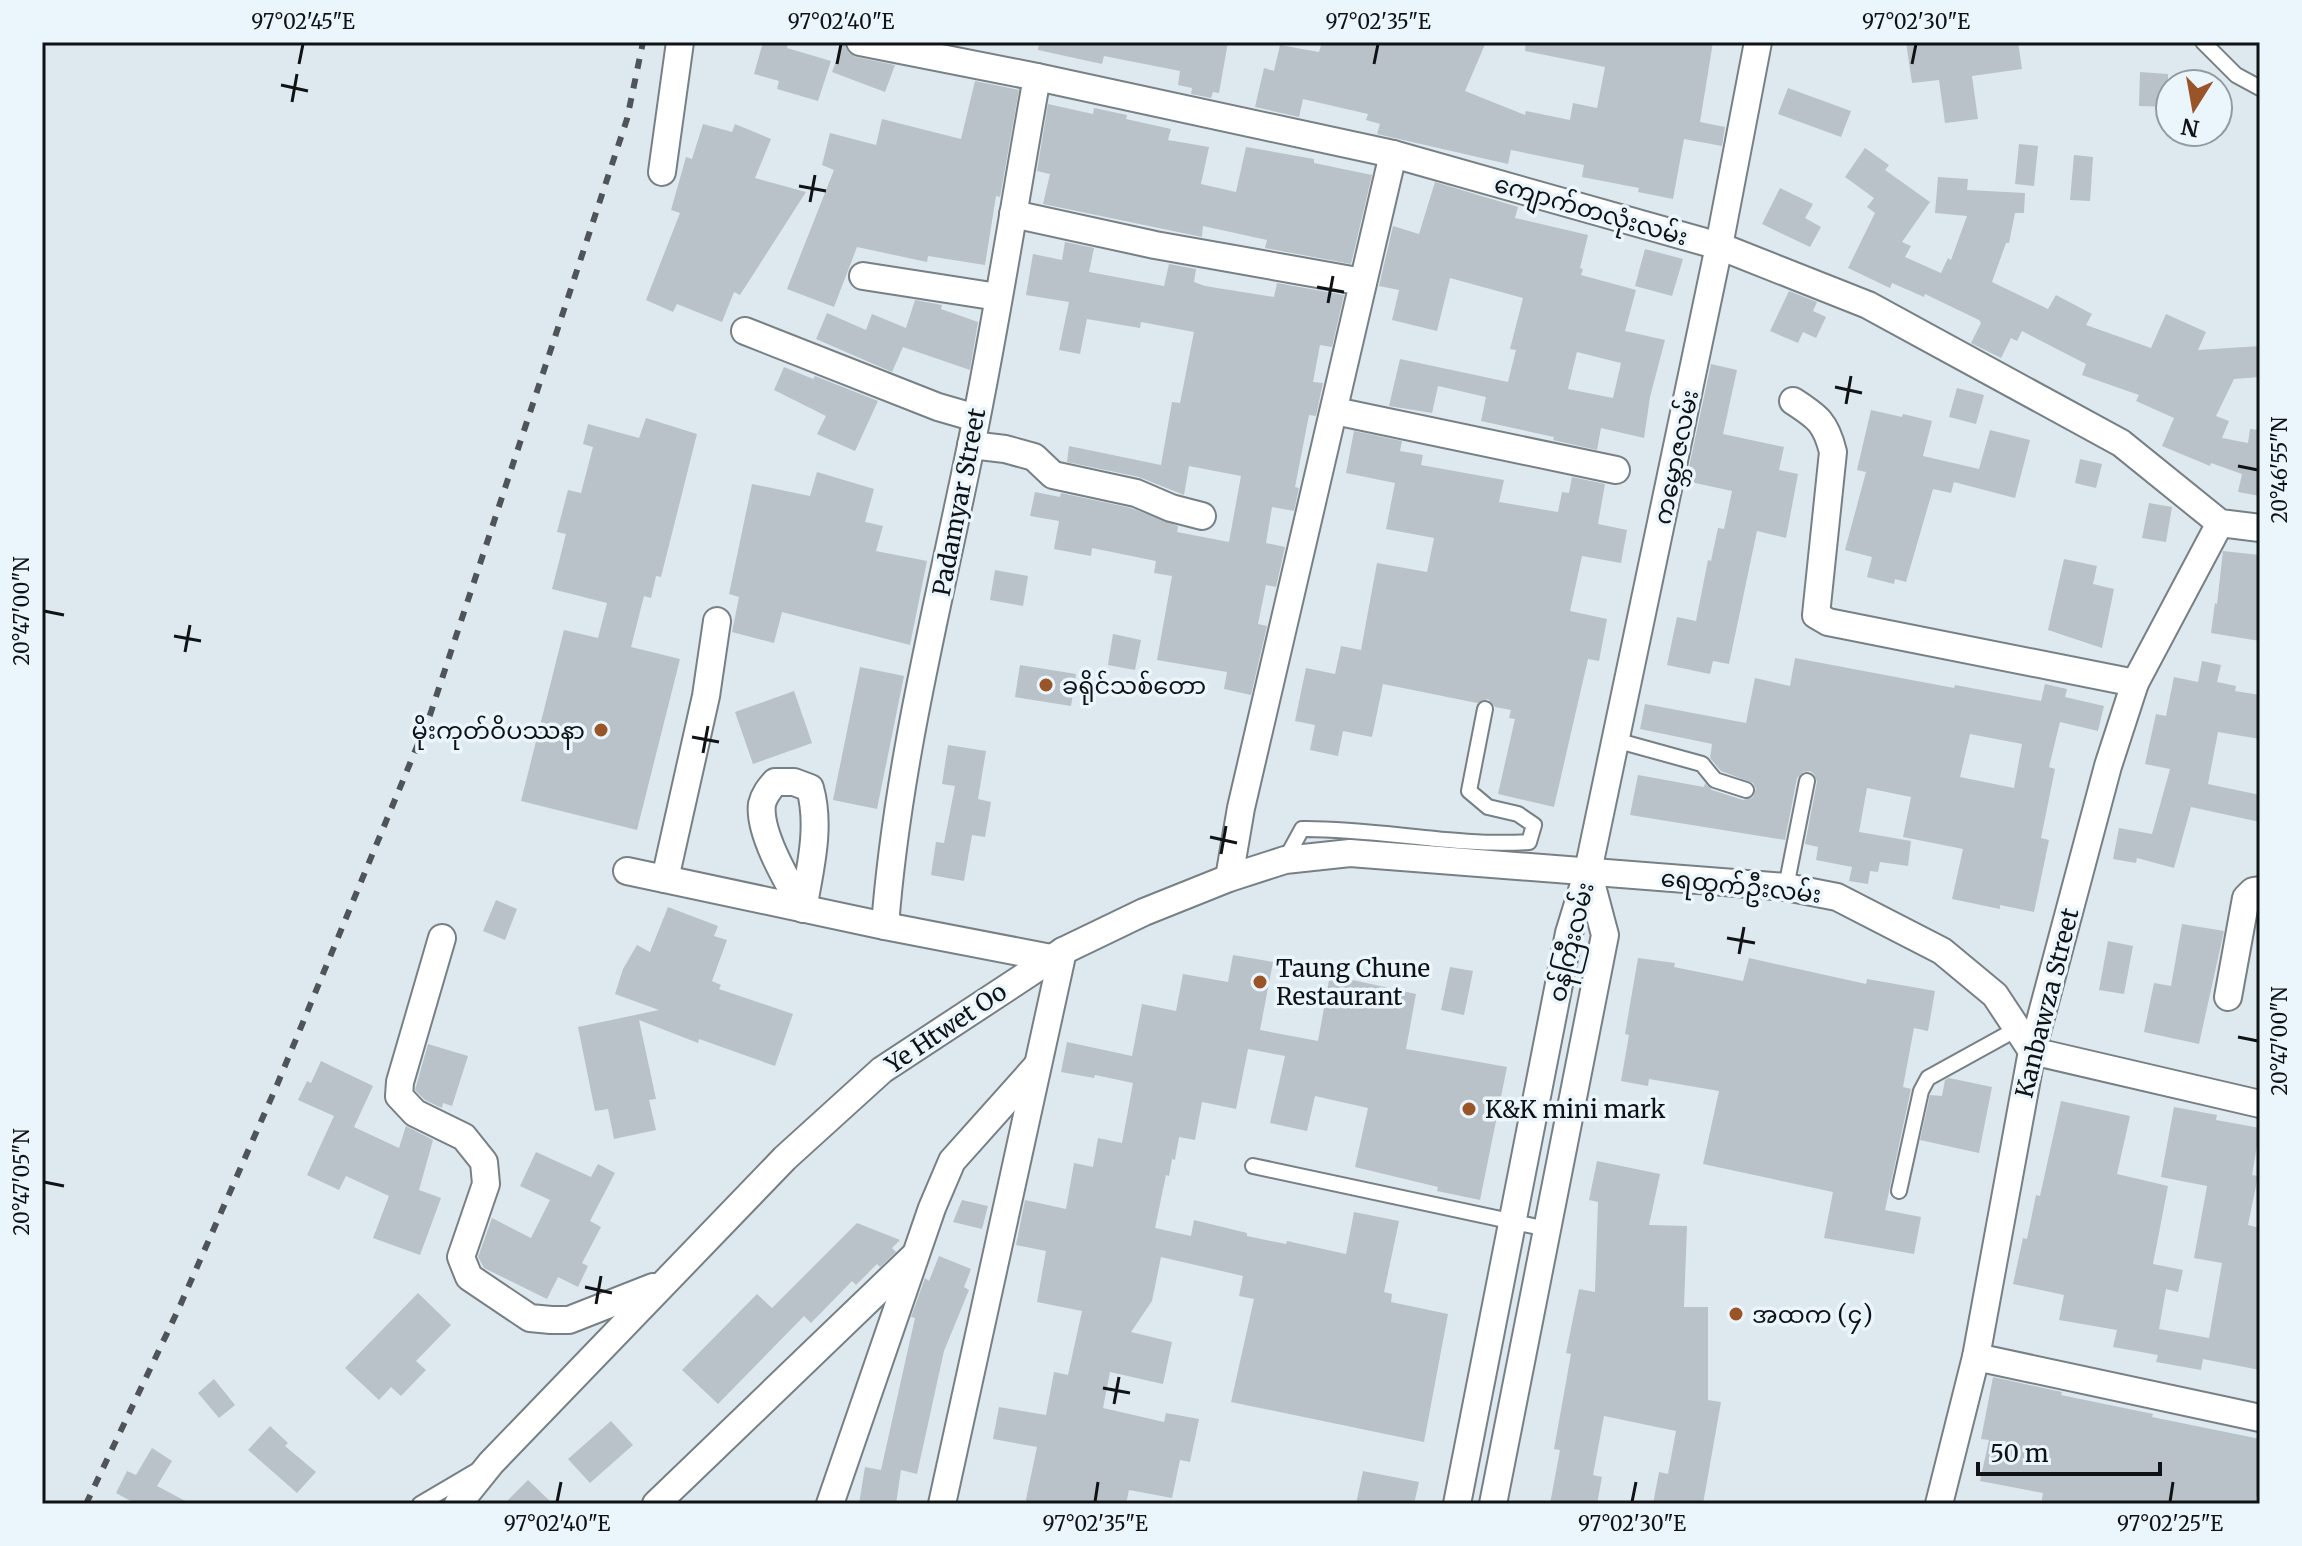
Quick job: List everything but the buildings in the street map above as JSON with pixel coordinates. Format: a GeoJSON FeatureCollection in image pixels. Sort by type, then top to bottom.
{"type":"FeatureCollection","features":[{"type":"Feature","properties":{"kind":"street"},"geometry":{"type":"LineString","coordinates":[[662,172],[680,42]]}},
{"type":"Feature","properties":{"kind":"street","name":"ကျောက်တလုံးလမ်း"},"geometry":{"type":"LineString","coordinates":[[860,42],[1393,154],[1719,246],[1868,305],[2107,435],[2220,523]]}},
{"type":"Feature","properties":{"kind":"street","name":"ကမ္ဘောဇလမ်း"},"geometry":{"type":"LineString","coordinates":[[1588,871],[1719,246],[1758,42]]}},
{"type":"Feature","properties":{"kind":"street","name":"Padamyar Street"},"geometry":{"type":"LineString","coordinates":[[885,926],[891,856],[971,445],[1037,77]]}},
{"type":"Feature","properties":{"kind":"street"},"geometry":{"type":"LineString","coordinates":[[1229,878],[1241,808],[1393,154]]}},
{"type":"Feature","properties":{"kind":"street"},"geometry":{"type":"LineString","coordinates":[[1013,214],[1155,245],[1363,282]]}},
{"type":"Feature","properties":{"kind":"street"},"geometry":{"type":"LineString","coordinates":[[863,276],[998,297]]}},
{"type":"Feature","properties":{"kind":"street"},"geometry":{"type":"LineString","coordinates":[[745,331],[938,407],[976,418]]}},
{"type":"Feature","properties":{"kind":"street"},"geometry":{"type":"LineString","coordinates":[[1793,401],[1819,418],[1829,435],[1833,452],[1816,615],[1828,622],[2135,683]]}},
{"type":"Feature","properties":{"kind":"street"},"geometry":{"type":"LineString","coordinates":[[1335,411],[1616,470]]}},
{"type":"Feature","properties":{"kind":"street"},"geometry":{"type":"LineString","coordinates":[[971,445],[1005,449],[1034,457],[1053,475],[1136,493],[1171,508],[1202,516]]}},
{"type":"Feature","properties":{"kind":"street"},"geometry":{"type":"LineString","coordinates":[[2220,523],[2260,528]]}},
{"type":"Feature","properties":{"kind":"street","name":"Kanbawza Street"},"geometry":{"type":"LineString","coordinates":[[1943,1503],[1976,1357],[2032,1051],[2108,766],[2135,683],[2220,523]]}},
{"type":"Feature","properties":{"kind":"street"},"geometry":{"type":"LineString","coordinates":[[665,879],[706,696],[717,621]]}},
{"type":"Feature","properties":{"kind":"street","name":"Ye Htwet Oo"},"geometry":{"type":"LineString","coordinates":[[458,1504],[491,1463],[785,1158],[882,1070],[1057,954],[1144,912],[1229,878],[1285,860],[1350,853],[1588,871]]}},
{"type":"Feature","properties":{"kind":"street"},"geometry":{"type":"LineString","coordinates":[[627,871],[885,926],[1057,954],[1038,1064],[942,1504]]}},
{"type":"Feature","properties":{"kind":"street","name":"ရေထွက်ဦးလမ်း"},"geometry":{"type":"LineString","coordinates":[[1588,871],[1786,887],[1837,897],[1942,951],[1995,995],[2015,1030],[2032,1051]]}},
{"type":"Feature","properties":{"kind":"street","name":"ဝန်ကြီးလမ်း"},"geometry":{"type":"LineString","coordinates":[[1457,1504],[1569,933],[1588,871]]}},
{"type":"Feature","properties":{"kind":"street","name":"ဝန်ကြီးလမ်း"},"geometry":{"type":"LineString","coordinates":[[1493,1504],[1605,935],[1588,871]]}},
{"type":"Feature","properties":{"kind":"street"},"geometry":{"type":"LineString","coordinates":[[2228,997],[2246,898],[2253,891],[2260,890]]}},
{"type":"Feature","properties":{"kind":"street"},"geometry":{"type":"LineString","coordinates":[[442,938],[400,1082],[399,1096],[415,1113],[464,1137],[484,1162],[486,1184],[461,1257],[469,1277],[530,1318],[551,1320],[569,1320],[663,1282]]}},
{"type":"Feature","properties":{"kind":"street"},"geometry":{"type":"LineString","coordinates":[[2032,1051],[2260,1104]]}},
{"type":"Feature","properties":{"kind":"street"},"geometry":{"type":"LineString","coordinates":[[830,1504],[932,1208],[952,1161],[1038,1064]]}},
{"type":"Feature","properties":{"kind":"street"},"geometry":{"type":"LineString","coordinates":[[656,1504],[918,1251]]}},
{"type":"Feature","properties":{"kind":"street"},"geometry":{"type":"LineString","coordinates":[[1976,1357],[2260,1418]]}},
{"type":"Feature","properties":{"kind":"lane"},"geometry":{"type":"LineString","coordinates":[[2203,42],[2236,75],[2260,88]]}},
{"type":"Feature","properties":{"kind":"lane"},"geometry":{"type":"LineString","coordinates":[[1285,860],[1302,829],[1336,828],[1499,844],[1529,842],[1534,825],[1518,814],[1488,807],[1469,791],[1485,709]]}},
{"type":"Feature","properties":{"kind":"lane"},"geometry":{"type":"LineString","coordinates":[[1615,740],[1702,764],[1715,780],[1746,790]]}},
{"type":"Feature","properties":{"kind":"lane"},"geometry":{"type":"LineString","coordinates":[[1786,887],[1807,781]]}},
{"type":"Feature","properties":{"kind":"lane"},"geometry":{"type":"LineString","coordinates":[[1899,1191],[1921,1091],[1928,1078],[2015,1030]]}},
{"type":"Feature","properties":{"kind":"lane"},"geometry":{"type":"LineString","coordinates":[[1253,1166],[1547,1229]]}},
{"type":"Feature","properties":{"kind":"lane"},"geometry":{"type":"LineString","coordinates":[[420,1504],[491,1463]]}},
{"type":"Feature","properties":{"kind":"railway"},"geometry":{"type":"LineString","coordinates":[[86,1504],[179,1308],[277,1085],[430,715],[627,119],[643,42]]}},
{"type":"Feature","properties":{"kind":"place","name":"ခရိုင်သစ်တော"},"geometry":{"type":"Point","coordinates":[1046,685]}},
{"type":"Feature","properties":{"kind":"place","name":"မိုးကုတ်ဝိပဿနာ"},"geometry":{"type":"Point","coordinates":[601,730]}},
{"type":"Feature","properties":{"kind":"place","name":"Taung Chune Restaurant"},"geometry":{"type":"Point","coordinates":[1260,982]}},
{"type":"Feature","properties":{"kind":"place","name":"K&K mini mark"},"geometry":{"type":"Point","coordinates":[1469,1109]}},
{"type":"Feature","properties":{"kind":"place","name":"အထက (၄)"},"geometry":{"type":"Point","coordinates":[1736,1314]}}]}
